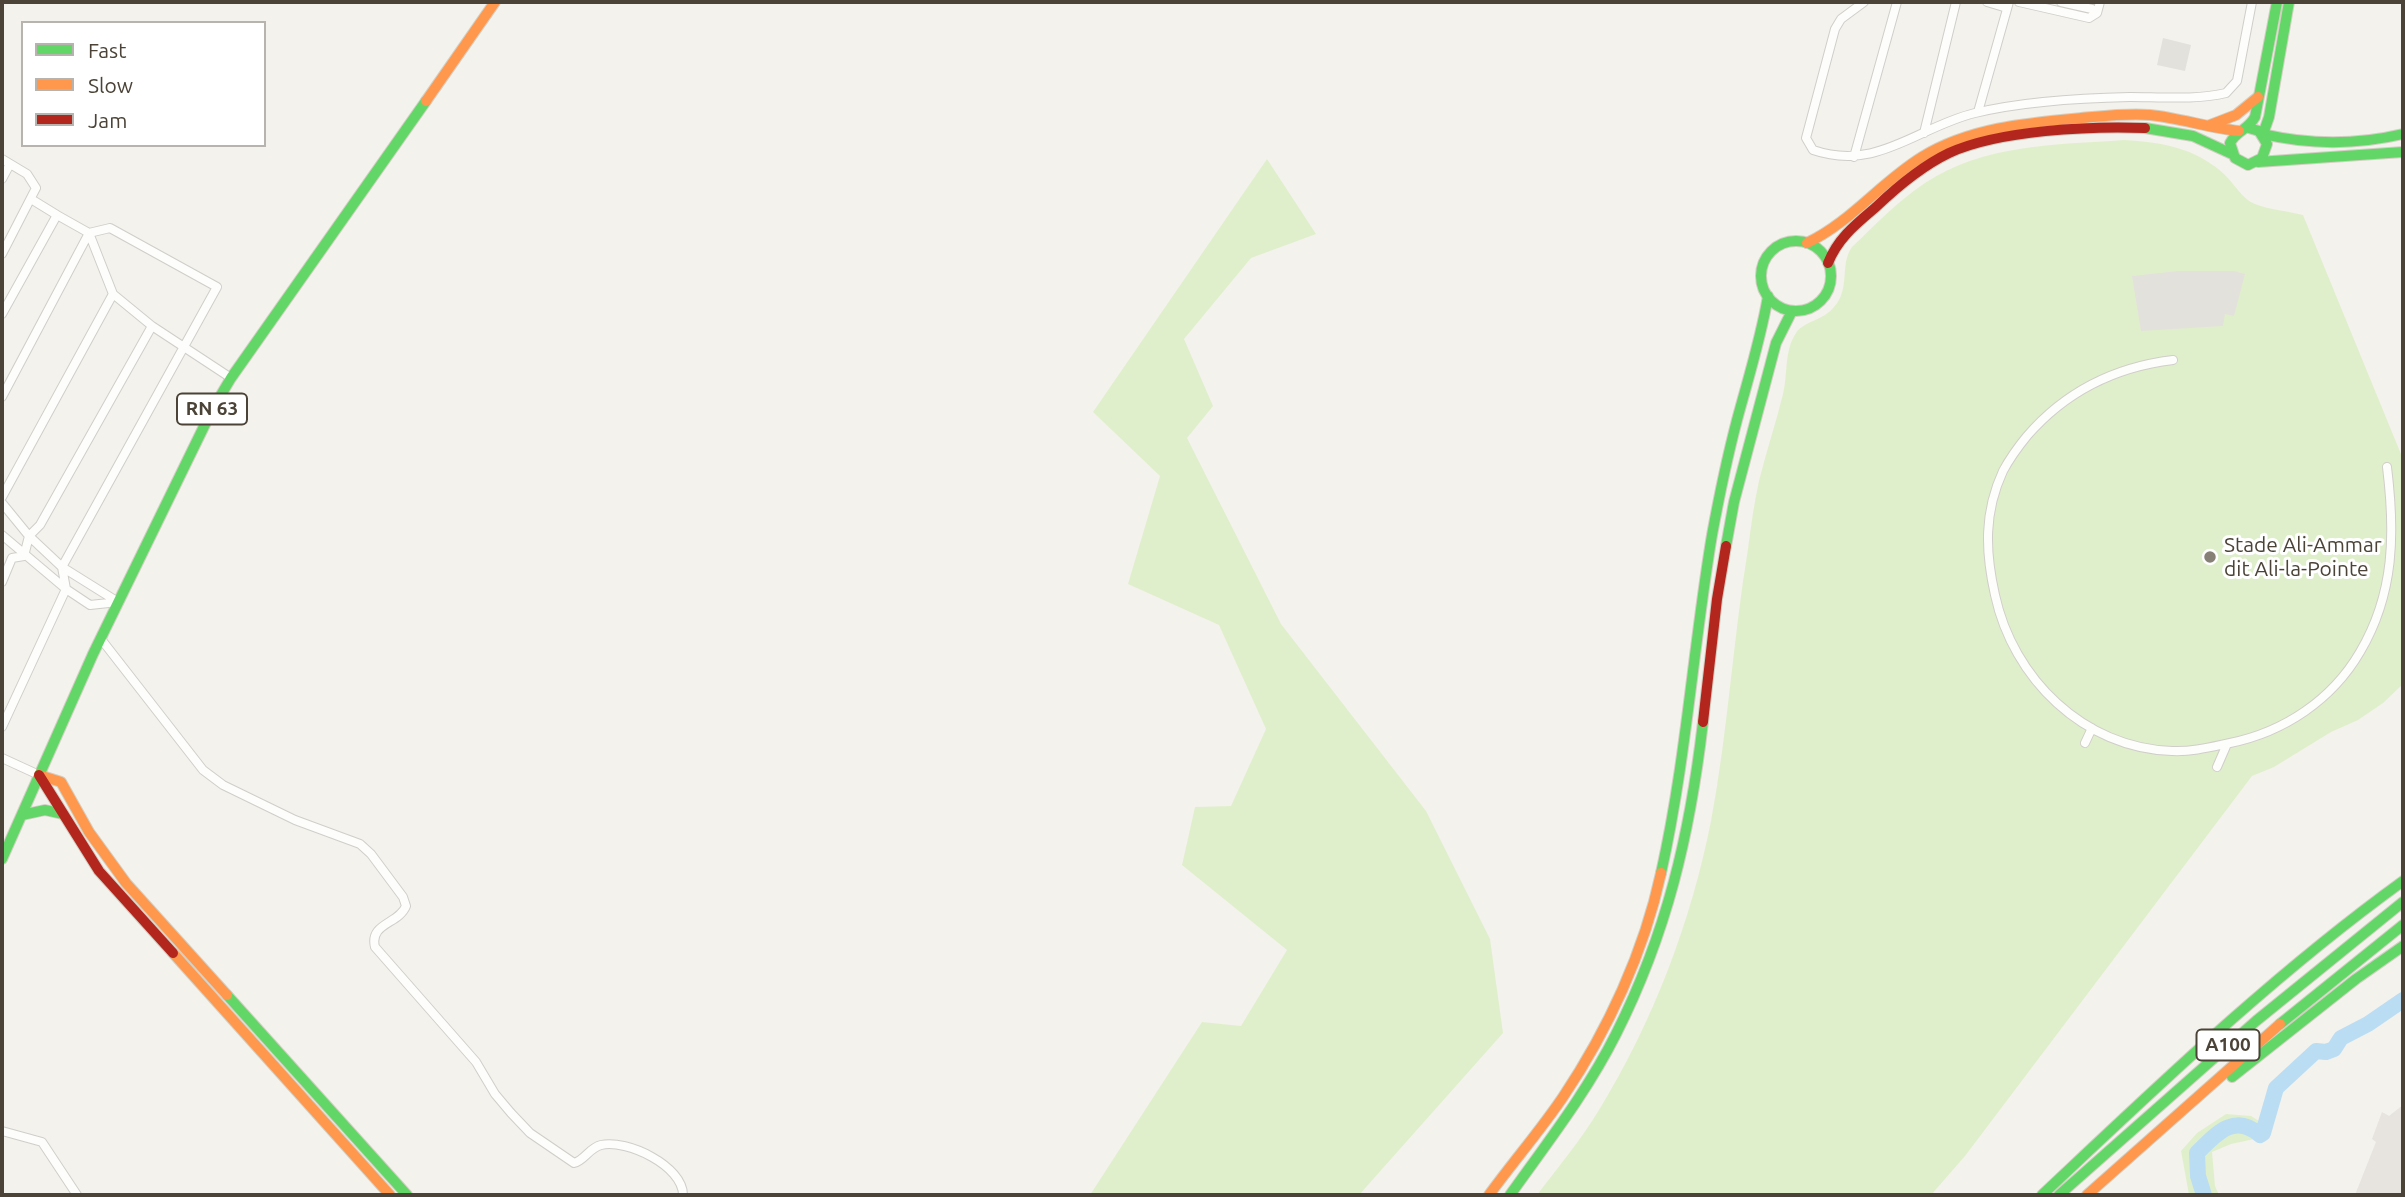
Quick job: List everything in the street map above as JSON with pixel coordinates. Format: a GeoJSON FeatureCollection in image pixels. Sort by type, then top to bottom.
{"type":"FeatureCollection","features":[{"type":"Feature","properties":{"kind":"main road","name":"RN 63"},"geometry":{"type":"LineString","coordinates":[[2,859],[118,602],[212,410],[231,378],[495,2]]}},
{"type":"Feature","properties":{"kind":"main road"},"geometry":{"type":"LineString","coordinates":[[2232,154],[2232,138],[2255,117],[2277,2]]}},
{"type":"Feature","properties":{"kind":"main road"},"geometry":{"type":"LineString","coordinates":[[2258,162],[2267,149],[2263,134],[2269,117],[2289,2]]}},
{"type":"Feature","properties":{"kind":"main road"},"geometry":{"type":"LineString","coordinates":[[2202,126],[2239,114],[2260,95]]}},
{"type":"Feature","properties":{"kind":"main road"},"geometry":{"type":"LineString","coordinates":[[2401,152],[2243,164],[2232,154],[2199,138],[2146,127],[1988,139],[1948,154],[1915,174],[1844,234],[1828,263],[1830,284],[1824,297],[1813,307],[1792,311],[1778,306],[1768,296],[1761,276],[1768,256],[1786,243],[1807,243],[1836,229],[1920,158],[1950,142],[1981,132],[2019,124],[2127,114],[2165,117],[2202,126],[2244,129],[2306,143],[2403,135]]}},
{"type":"Feature","properties":{"kind":"main road"},"geometry":{"type":"LineString","coordinates":[[1807,243],[1820,251],[1828,263]]}},
{"type":"Feature","properties":{"kind":"main road"},"geometry":{"type":"LineString","coordinates":[[1489,1195],[1576,1075],[1614,1005],[1645,929],[1675,810],[1686,738],[1691,674],[1716,514],[1732,439],[1761,338],[1768,296]]}},
{"type":"Feature","properties":{"kind":"main road"},"geometry":{"type":"LineString","coordinates":[[1510,1195],[1549,1142],[1601,1062],[1640,983],[1669,902],[1695,792],[1717,599],[1730,524],[1776,343],[1792,311]]}},
{"type":"Feature","properties":{"kind":"main road"},"geometry":{"type":"LineString","coordinates":[[39,775],[89,857],[112,886],[390,1195]]}},
{"type":"Feature","properties":{"kind":"main road"},"geometry":{"type":"LineString","coordinates":[[39,775],[61,782],[89,832],[126,883],[407,1195]]}},
{"type":"Feature","properties":{"kind":"main road"},"geometry":{"type":"LineString","coordinates":[[22,815],[45,810],[63,814]]}},
{"type":"Feature","properties":{"kind":"main road"},"geometry":{"type":"LineString","coordinates":[[2042,1195],[2267,984],[2324,937],[2403,881]]}},
{"type":"Feature","properties":{"kind":"main road","name":"A100"},"geometry":{"type":"LineString","coordinates":[[2059,1195],[2256,1021],[2403,902]]}},
{"type":"Feature","properties":{"kind":"main road","name":"A100"},"geometry":{"type":"LineString","coordinates":[[2087,1195],[2283,1021],[2403,925]]}},
{"type":"Feature","properties":{"kind":"main road"},"geometry":{"type":"LineString","coordinates":[[2161,1130],[2356,979],[2403,946]]}},
{"type":"Feature","properties":{"kind":"street"},"geometry":{"type":"LineString","coordinates":[[1864,2],[1842,19],[1835,29],[1806,138],[1813,150],[1839,157],[1854,157],[1885,150],[1958,117],[1978,112],[2054,102],[2226,93],[2237,81],[2252,2]]}},
{"type":"Feature","properties":{"kind":"street"},"geometry":{"type":"LineString","coordinates":[[1854,157],[1897,2]]}},
{"type":"Feature","properties":{"kind":"street"},"geometry":{"type":"LineString","coordinates":[[1924,133],[1956,2]]}},
{"type":"Feature","properties":{"kind":"street"},"geometry":{"type":"LineString","coordinates":[[1978,112],[2008,5],[1987,2]]}},
{"type":"Feature","properties":{"kind":"street"},"geometry":{"type":"LineString","coordinates":[[2019,2],[2087,18],[2097,13],[2100,2]]}},
{"type":"Feature","properties":{"kind":"street"},"geometry":{"type":"LineString","coordinates":[[2061,2],[2092,9],[2097,13]]}},
{"type":"Feature","properties":{"kind":"street"},"geometry":{"type":"LineString","coordinates":[[2,159],[27,174],[36,188],[2,254]]}},
{"type":"Feature","properties":{"kind":"street"},"geometry":{"type":"LineString","coordinates":[[2,179],[10,164]]}},
{"type":"Feature","properties":{"kind":"street"},"geometry":{"type":"LineString","coordinates":[[31,199],[89,233],[113,294],[152,326],[231,378]]}},
{"type":"Feature","properties":{"kind":"street"},"geometry":{"type":"LineString","coordinates":[[2,314],[57,215]]}},
{"type":"Feature","properties":{"kind":"street"},"geometry":{"type":"LineString","coordinates":[[2,397],[89,233],[110,228],[217,286],[62,567],[66,589],[2,727]]}},
{"type":"Feature","properties":{"kind":"street"},"geometry":{"type":"LineString","coordinates":[[2,498],[113,294]]}},
{"type":"Feature","properties":{"kind":"street"},"geometry":{"type":"LineString","coordinates":[[24,556],[29,536],[40,525],[152,326]]}},
{"type":"Feature","properties":{"kind":"street"},"geometry":{"type":"LineString","coordinates":[[2174,360],[2138,366],[2104,377],[2057,405],[2014,453],[1999,480],[1990,509],[1987,540],[1989,567],[1997,607],[2007,636],[2038,685],[2058,704],[2092,728],[2131,745],[2184,751],[2227,744],[2267,732],[2307,710],[2331,690],[2360,652],[2375,621],[2389,567],[2393,531],[2387,467]]}},
{"type":"Feature","properties":{"kind":"street"},"geometry":{"type":"LineString","coordinates":[[2,503],[29,536],[62,567],[118,602]]}},
{"type":"Feature","properties":{"kind":"street"},"geometry":{"type":"LineString","coordinates":[[2,535],[66,589],[90,604],[118,602]]}},
{"type":"Feature","properties":{"kind":"street"},"geometry":{"type":"LineString","coordinates":[[2,582],[12,558],[24,556]]}},
{"type":"Feature","properties":{"kind":"street"},"geometry":{"type":"LineString","coordinates":[[101,639],[203,769],[223,785],[295,820],[359,844],[371,854],[403,897],[406,906],[402,913],[374,934],[375,947],[477,1062],[502,1104],[530,1133],[574,1163],[600,1145],[619,1145],[641,1151],[671,1172],[682,1186],[683,1195]]}},
{"type":"Feature","properties":{"kind":"street"},"geometry":{"type":"LineString","coordinates":[[2085,743],[2092,728]]}},
{"type":"Feature","properties":{"kind":"street"},"geometry":{"type":"LineString","coordinates":[[2217,766],[2227,744]]}},
{"type":"Feature","properties":{"kind":"street"},"geometry":{"type":"LineString","coordinates":[[3,759],[39,775]]}},
{"type":"Feature","properties":{"kind":"street"},"geometry":{"type":"LineString","coordinates":[[2,1131],[42,1143],[77,1195]]}},
{"type":"Feature","properties":{"kind":"shaded area"},"geometry":{"type":"Polygon","coordinates":[[[2163,38],[2191,45],[2185,71],[2157,65],[2163,38]]]}},
{"type":"Feature","properties":{"kind":"shaded area"},"geometry":{"type":"Polygon","coordinates":[[[2178,271],[2234,271],[2245,274],[2234,316],[2225,314],[2223,326],[2141,331],[2132,276],[2178,271]]]}},
{"type":"Feature","properties":{"kind":"shaded area"},"geometry":{"type":"Polygon","coordinates":[[[2403,1105],[2403,1195],[2355,1195],[2376,1142],[2372,1139],[2382,1112],[2389,1116],[2403,1105]]]}},
{"type":"Feature","properties":{"kind":"green space"},"geometry":{"type":"Polygon","coordinates":[[[2124,140],[2151,142],[2190,152],[2224,174],[2250,202],[2303,215],[2403,459],[2403,684],[2383,703],[2358,720],[2331,732],[2274,767],[2252,776],[1965,1156],[1931,1195],[1537,1195],[1585,1132],[1636,1042],[1668,970],[1693,896],[1717,787],[1756,498],[1785,386],[1792,340],[1800,328],[1835,306],[1842,292],[1847,259],[1852,247],[1896,205],[1925,183],[1948,170],[1996,154],[2046,146],[2124,140]]]}},
{"type":"Feature","properties":{"kind":"green space"},"geometry":{"type":"Polygon","coordinates":[[[1267,159],[1316,234],[1251,258],[1184,339],[1213,406],[1187,438],[1281,624],[1426,811],[1490,939],[1503,1033],[1359,1195],[1090,1195],[1202,1022],[1241,1026],[1287,950],[1182,865],[1195,807],[1231,806],[1266,729],[1219,625],[1128,584],[1160,476],[1093,412],[1267,159]]]}},
{"type":"Feature","properties":{"kind":"green space"},"geometry":{"type":"Polygon","coordinates":[[[2226,1114],[2251,1116],[2259,1121],[2259,1138],[2231,1144],[2212,1152],[2215,1186],[2219,1195],[2189,1195],[2181,1151],[2197,1133],[2226,1114]]]}},
{"type":"Feature","properties":{"kind":"waterway"},"geometry":{"type":"LineString","coordinates":[[2204,1195],[2198,1176],[2197,1153],[2204,1146],[2218,1133],[2233,1126],[2251,1128],[2260,1135],[2263,1133],[2276,1088],[2316,1051],[2334,1049],[2341,1038],[2368,1024],[2403,1000]]}},
{"type":"Feature","properties":{"kind":"traffic: fast"},"geometry":{"type":"LineString","coordinates":[[2249,128],[2259,131],[2267,144],[2262,158],[2248,165],[2235,158],[2230,143],[2255,117],[2277,2]]}},
{"type":"Feature","properties":{"kind":"traffic: fast"},"geometry":{"type":"LineString","coordinates":[[2263,134],[2269,117],[2289,2]]}},
{"type":"Feature","properties":{"kind":"traffic: fast"},"geometry":{"type":"LineString","coordinates":[[2,859],[93,654],[212,410],[231,378],[426,101]]}},
{"type":"Feature","properties":{"kind":"traffic: fast"},"geometry":{"type":"LineString","coordinates":[[2145,128],[2193,136],[2232,154]]}},
{"type":"Feature","properties":{"kind":"traffic: fast"},"geometry":{"type":"LineString","coordinates":[[2263,134],[2333,142],[2403,134]]}},
{"type":"Feature","properties":{"kind":"traffic: fast"},"geometry":{"type":"LineString","coordinates":[[2258,162],[2403,152]]}},
{"type":"Feature","properties":{"kind":"traffic: fast"},"geometry":{"type":"LineString","coordinates":[[1796,241],[1815,247],[1825,257],[1831,276],[1825,295],[1815,305],[1796,311],[1777,305],[1767,295],[1761,276],[1767,257],[1777,247],[1796,241]]}},
{"type":"Feature","properties":{"kind":"traffic: fast"},"geometry":{"type":"LineString","coordinates":[[1661,873],[1677,789],[1712,535],[1768,296]]}},
{"type":"Feature","properties":{"kind":"traffic: fast"},"geometry":{"type":"LineString","coordinates":[[1726,546],[1734,502],[1776,343],[1792,311]]}},
{"type":"Feature","properties":{"kind":"traffic: fast"},"geometry":{"type":"LineString","coordinates":[[1510,1195],[1592,1076],[1634,996],[1663,920],[1674,882],[1691,804],[1703,722]]}},
{"type":"Feature","properties":{"kind":"traffic: fast"},"geometry":{"type":"LineString","coordinates":[[22,815],[45,810],[63,814]]}},
{"type":"Feature","properties":{"kind":"traffic: fast"},"geometry":{"type":"LineString","coordinates":[[2042,1195],[2262,993],[2403,881]]}},
{"type":"Feature","properties":{"kind":"traffic: fast"},"geometry":{"type":"LineString","coordinates":[[2059,1195],[2256,1021],[2403,902]]}},
{"type":"Feature","properties":{"kind":"traffic: fast"},"geometry":{"type":"LineString","coordinates":[[2280,1024],[2403,925]]}},
{"type":"Feature","properties":{"kind":"traffic: fast"},"geometry":{"type":"LineString","coordinates":[[2232,1077],[2356,979],[2403,946]]}},
{"type":"Feature","properties":{"kind":"traffic: fast"},"geometry":{"type":"LineString","coordinates":[[227,995],[407,1195]]}},
{"type":"Feature","properties":{"kind":"traffic: slow"},"geometry":{"type":"LineString","coordinates":[[426,101],[495,2]]}},
{"type":"Feature","properties":{"kind":"traffic: slow"},"geometry":{"type":"LineString","coordinates":[[2210,125],[2236,115],[2258,97]]}},
{"type":"Feature","properties":{"kind":"traffic: slow"},"geometry":{"type":"LineString","coordinates":[[1807,243],[1838,224],[1892,178],[1922,157],[1940,147],[1978,133],[2040,122],[2133,114],[2161,116],[2239,131]]}},
{"type":"Feature","properties":{"kind":"traffic: slow"},"geometry":{"type":"LineString","coordinates":[[39,775],[61,782],[89,832],[126,883],[227,995]]}},
{"type":"Feature","properties":{"kind":"traffic: slow"},"geometry":{"type":"LineString","coordinates":[[1489,1195],[1554,1110],[1595,1045],[1634,961],[1654,903],[1661,873]]}},
{"type":"Feature","properties":{"kind":"traffic: slow"},"geometry":{"type":"LineString","coordinates":[[173,953],[390,1195]]}},
{"type":"Feature","properties":{"kind":"traffic: slow"},"geometry":{"type":"LineString","coordinates":[[2087,1195],[2280,1024]]}},
{"type":"Feature","properties":{"kind":"traffic: jam"},"geometry":{"type":"LineString","coordinates":[[1828,263],[1842,239],[1861,219],[1911,177],[1949,153],[1970,145],[2018,134],[2072,129],[2145,128]]}},
{"type":"Feature","properties":{"kind":"traffic: jam"},"geometry":{"type":"LineString","coordinates":[[1703,722],[1726,546]]}},
{"type":"Feature","properties":{"kind":"traffic: jam"},"geometry":{"type":"LineString","coordinates":[[39,775],[99,871],[173,953]]}},
{"type":"Feature","properties":{"kind":"place","name":"Stade Ali-Ammar dit Ali-la-Pointe"},"geometry":{"type":"Point","coordinates":[2210,557]}}]}
